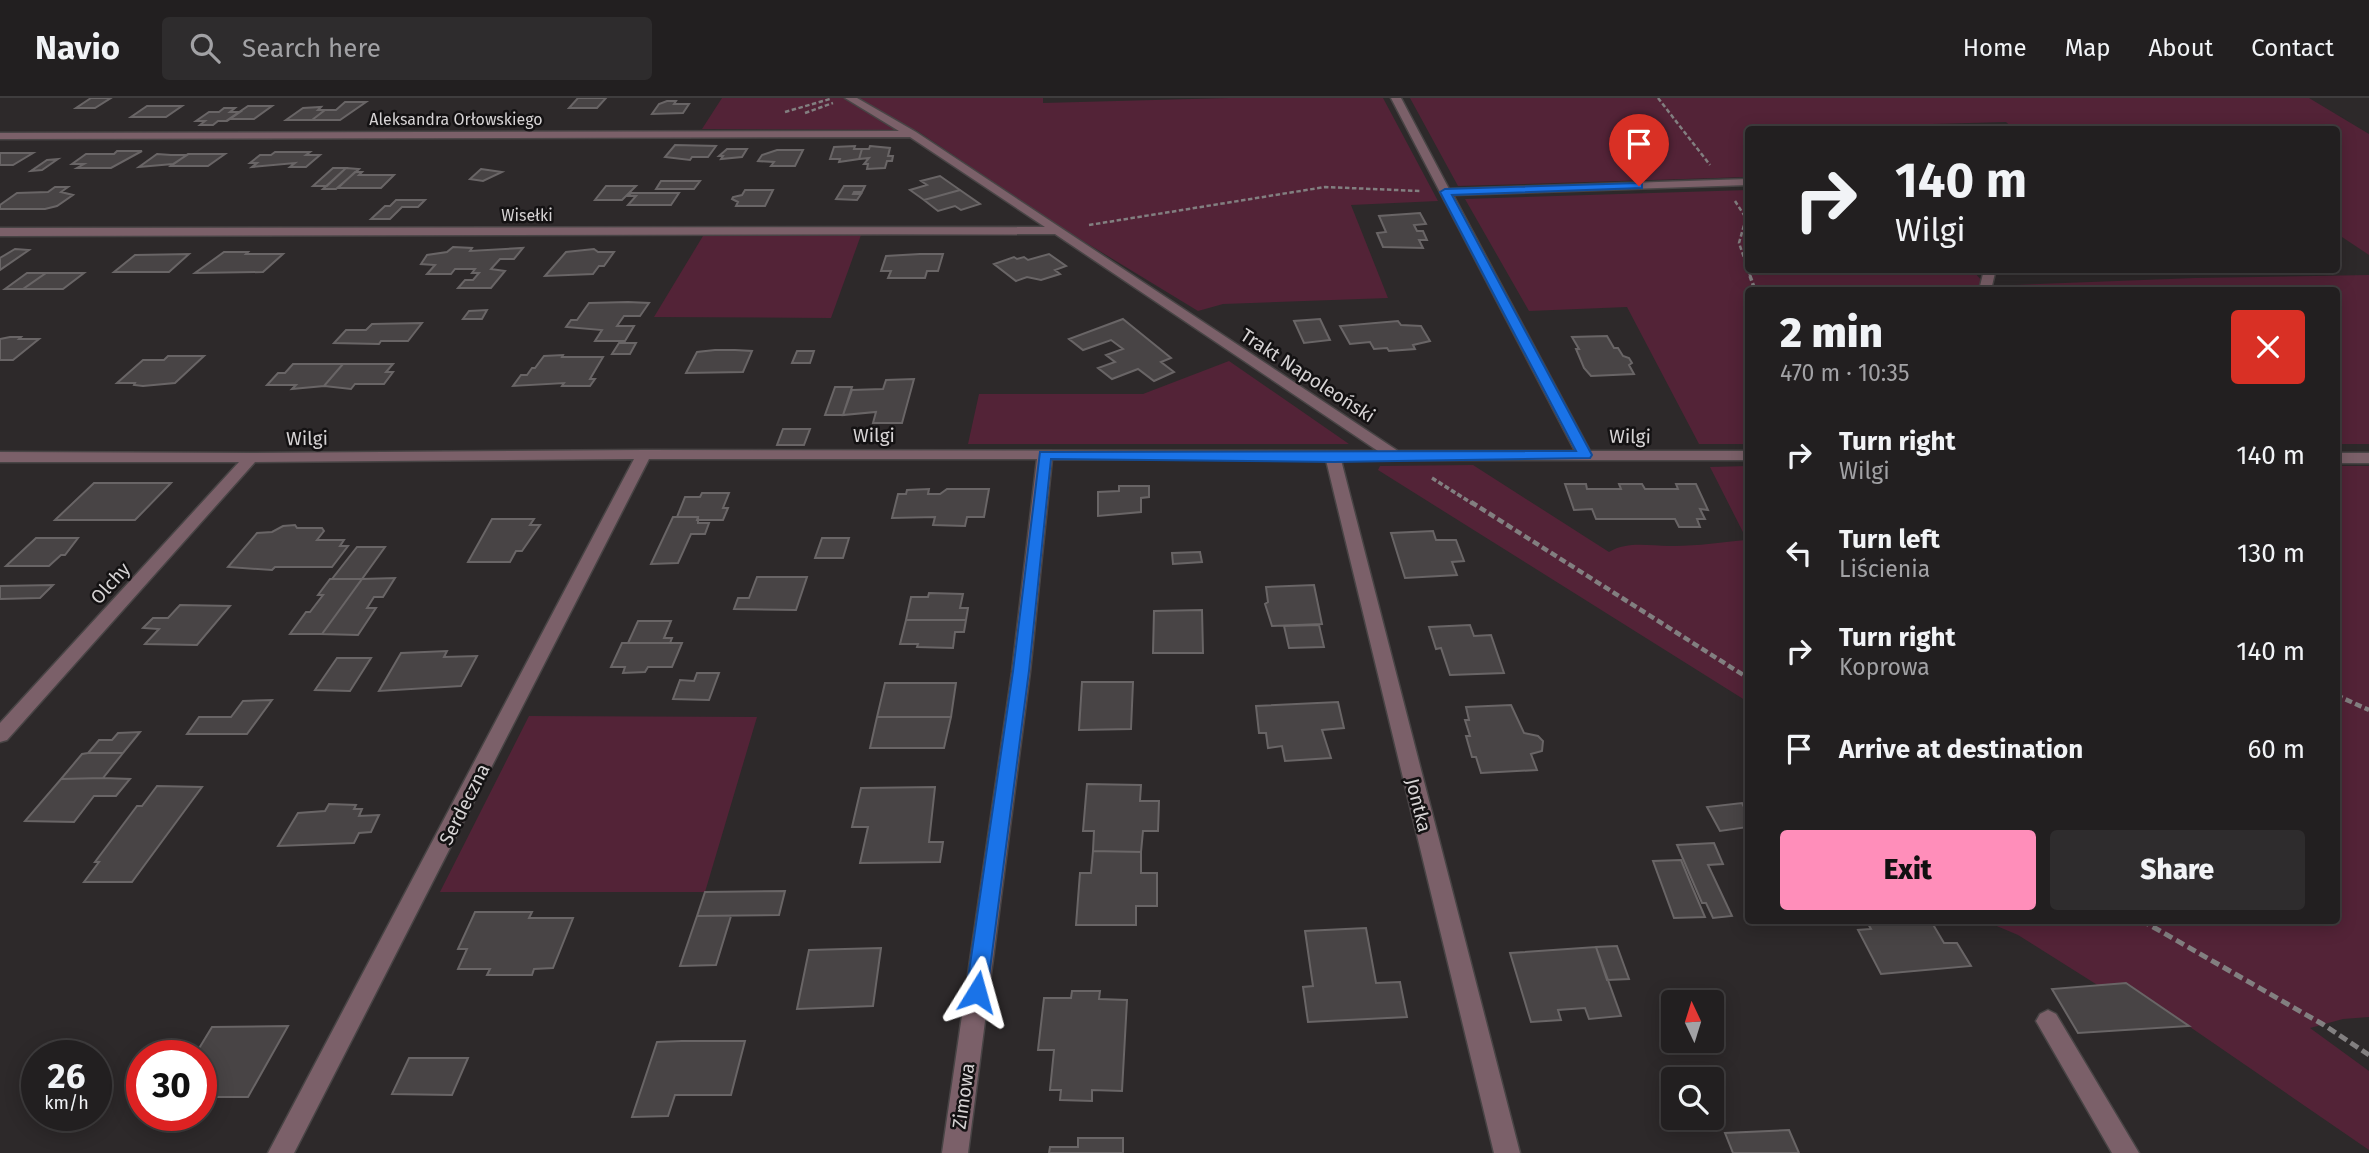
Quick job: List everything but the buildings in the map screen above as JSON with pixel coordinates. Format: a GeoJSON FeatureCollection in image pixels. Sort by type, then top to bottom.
{"type":"FeatureCollection","features":[{"type":"Feature","properties":{"kind":"street","name":"Trakt Napoleoński"},"geometry":{"type":"LineString","coordinates":[[850,98],[912,134],[1054,231],[1396,456]]}},
{"type":"Feature","properties":{"kind":"street"},"geometry":{"type":"LineString","coordinates":[[1396,98],[1585,455]]}},
{"type":"Feature","properties":{"kind":"street","name":"Aleksandra Orłowskiego"},"geometry":{"type":"LineString","coordinates":[[0,136],[912,134]]}},
{"type":"Feature","properties":{"kind":"street"},"geometry":{"type":"LineString","coordinates":[[1445,192],[1745,182]]}},
{"type":"Feature","properties":{"kind":"street","name":"Wisełki"},"geometry":{"type":"LineString","coordinates":[[0,232],[1054,231]]}},
{"type":"Feature","properties":{"kind":"street","name":"Wilgi"},"geometry":{"type":"LineString","coordinates":[[0,457],[251,458],[644,454],[1745,456]]}},
{"type":"Feature","properties":{"kind":"street","name":"Serdeczna"},"geometry":{"type":"LineString","coordinates":[[281,1153],[644,454]]}},
{"type":"Feature","properties":{"kind":"street","name":"Zimowa"},"geometry":{"type":"LineString","coordinates":[[955,1153],[1021,671],[1045,455]]}},
{"type":"Feature","properties":{"kind":"street","name":"Jontka"},"geometry":{"type":"LineString","coordinates":[[1334,457],[1507,1153]]}},
{"type":"Feature","properties":{"kind":"street","name":"Olchy"},"geometry":{"type":"LineString","coordinates":[[0,735],[251,458]]}},
{"type":"Feature","properties":{"kind":"street"},"geometry":{"type":"LineString","coordinates":[[2340,458],[2369,458]]}},
{"type":"Feature","properties":{"kind":"street"},"geometry":{"type":"LineString","coordinates":[[2048,1021],[2126,1153]]}},
{"type":"Feature","properties":{"kind":"path"},"geometry":{"type":"LineString","coordinates":[[1054,231],[1325,187],[1445,192]]}},
{"type":"Feature","properties":{"kind":"path"},"geometry":{"type":"LineString","coordinates":[[1396,456],[1745,676]]}},
{"type":"Feature","properties":{"kind":"path"},"geometry":{"type":"LineString","coordinates":[[2340,697],[2369,709]]}},
{"type":"Feature","properties":{"kind":"path"},"geometry":{"type":"LineString","coordinates":[[2148,924],[2324,1025],[2369,1055]]}},
{"type":"Feature","properties":{"kind":"shaded area"},"geometry":{"type":"Polygon","coordinates":[[[722,98],[1043,98],[1043,103],[1228,98],[1383,98],[1438,201],[1351,205],[1388,298],[1223,304],[1198,311],[1065,230],[916,130],[702,129],[722,98]]]}},
{"type":"Feature","properties":{"kind":"shaded area"},"geometry":{"type":"Polygon","coordinates":[[[1410,98],[2309,98],[2369,134],[2369,255],[2340,236],[2340,126],[2010,126],[2006,122],[1745,126],[1745,177],[1458,186],[1410,98]]]}},
{"type":"Feature","properties":{"kind":"shaded area"},"geometry":{"type":"Polygon","coordinates":[[[1745,190],[1745,273],[1975,273],[1986,285],[2369,275],[2369,444],[2340,444],[2340,287],[1745,287],[1745,444],[1699,444],[1627,307],[1529,311],[1465,199],[1745,190]]]}},
{"type":"Feature","properties":{"kind":"shaded area"},"geometry":{"type":"Polygon","coordinates":[[[861,235],[831,318],[654,317],[703,236],[861,235]]]}},
{"type":"Feature","properties":{"kind":"shaded area"},"geometry":{"type":"Polygon","coordinates":[[[1229,361],[1349,444],[968,444],[979,394],[1143,394],[1229,361]]]}},
{"type":"Feature","properties":{"kind":"shaded area"},"geometry":{"type":"Polygon","coordinates":[[[1473,465],[1609,552],[1633,545],[1683,546],[1745,540],[1745,700],[1378,470],[1380,466],[1473,465]]]}},
{"type":"Feature","properties":{"kind":"shaded area"},"geometry":{"type":"Polygon","coordinates":[[[1745,466],[1745,536],[1710,467],[1745,466]]]}},
{"type":"Feature","properties":{"kind":"shaded area"},"geometry":{"type":"Polygon","coordinates":[[[2340,466],[2369,466],[2369,1017],[2343,1019],[2310,1028],[2369,1071],[2369,1150],[2126,983],[2099,986],[2018,935],[1992,924],[2340,924],[2340,466]]]}},
{"type":"Feature","properties":{"kind":"shaded area"},"geometry":{"type":"Polygon","coordinates":[[[529,716],[757,717],[705,892],[440,892],[529,716]]]}},
{"type":"Feature","properties":{"kind":"route"},"geometry":{"type":"LineString","coordinates":[[977,992],[1021,671],[1045,455],[1585,455],[1445,192],[1639,186]]}}]}
